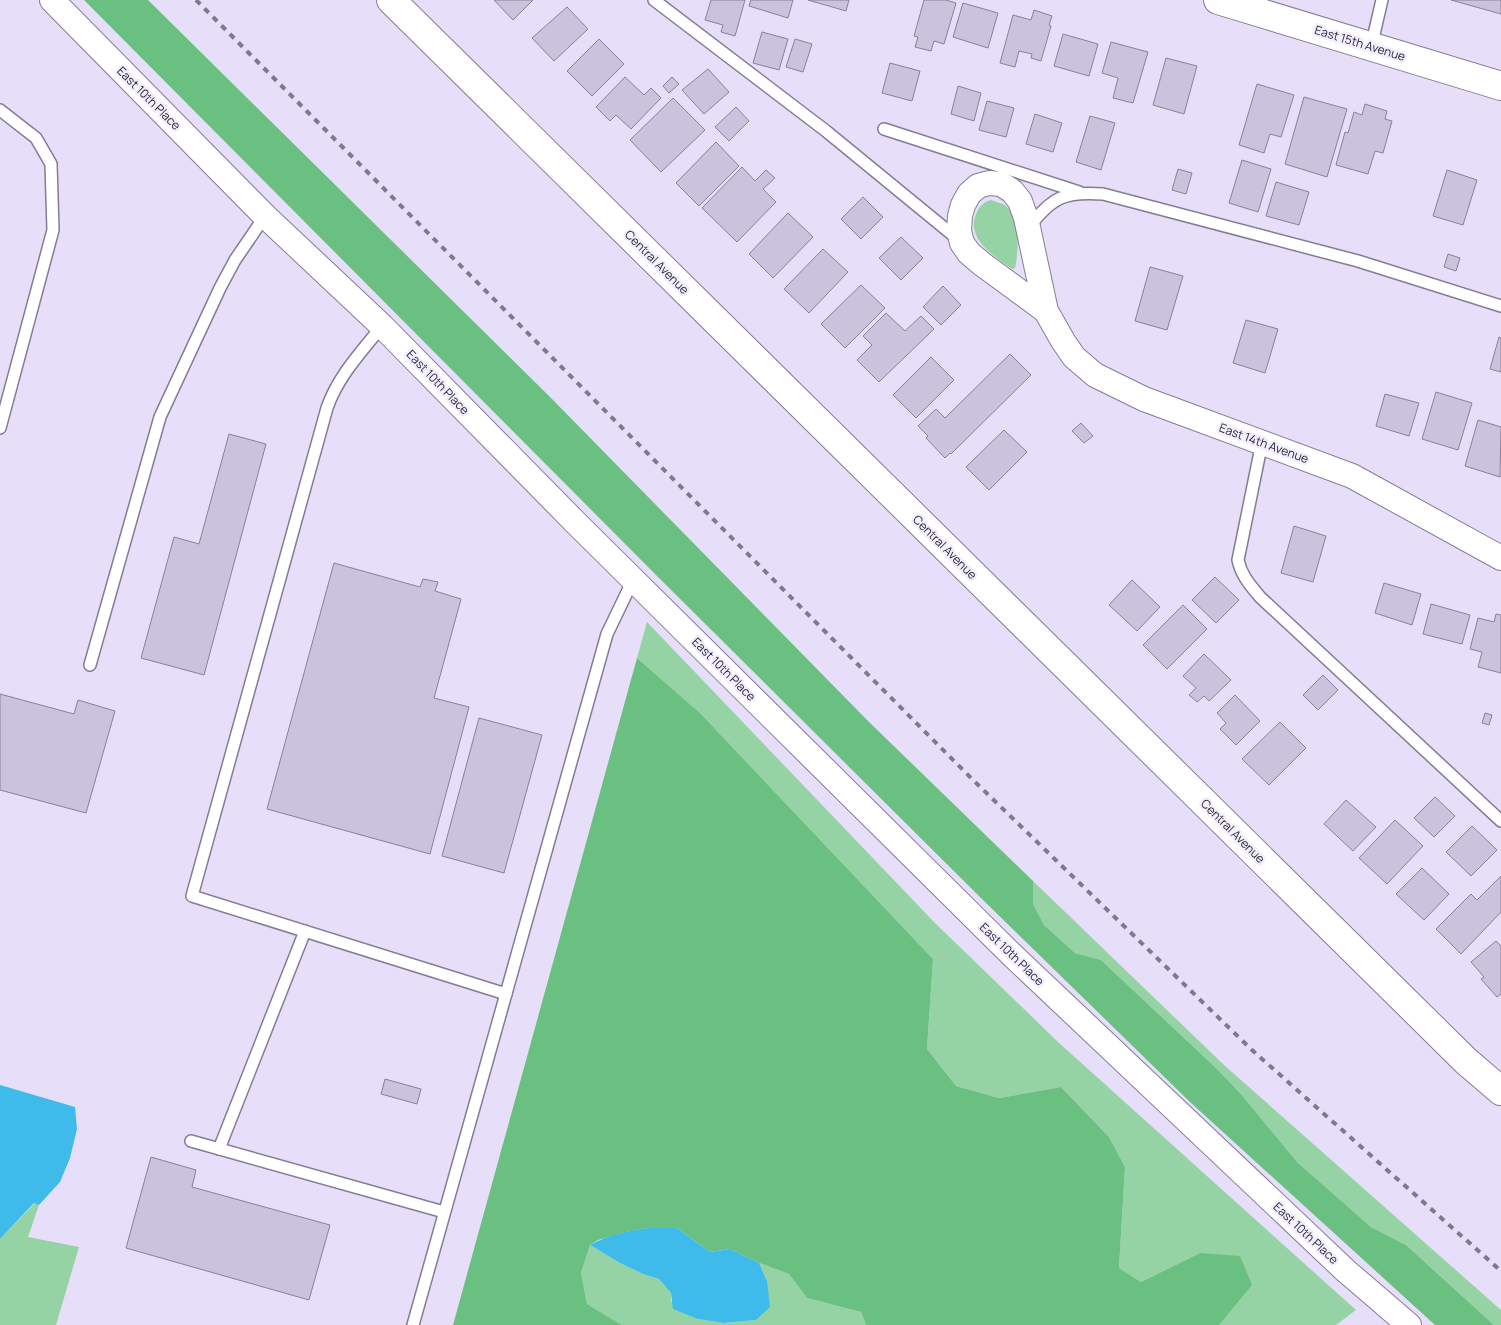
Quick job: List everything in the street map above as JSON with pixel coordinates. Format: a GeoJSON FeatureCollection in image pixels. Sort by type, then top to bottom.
{"type":"FeatureCollection","features":[{"type":"Feature","properties":{"kind":"street","name":"East 10th Place"},"geometry":{"type":"LineString","coordinates":[[52,0],[265,216],[382,326],[633,580],[1011,954],[1346,1271],[1409,1325]]}},
{"type":"Feature","properties":{"kind":"street","name":"Central Avenue"},"geometry":{"type":"LineString","coordinates":[[391,0],[1466,1061],[1501,1091]]}},
{"type":"Feature","properties":{"kind":"street","name":"East 15th Avenue"},"geometry":{"type":"LineString","coordinates":[[1218,0],[1501,86]]}},
{"type":"Feature","properties":{"kind":"street","name":"East 14th Avenue"},"geometry":{"type":"LineString","coordinates":[[1046,311],[982,264],[969,253],[962,243],[959,231],[963,205],[969,194],[978,186],[989,183],[1001,184],[1012,191],[1020,201],[1028,228],[1046,311],[1074,357],[1095,375],[1144,399],[1352,476],[1501,558]]}},
{"type":"Feature","properties":{"kind":"street"},"geometry":{"type":"LineString","coordinates":[[1466,1061],[1501,1071]]}},
{"type":"Feature","properties":{"kind":"lane"},"geometry":{"type":"LineString","coordinates":[[654,0],[826,130],[962,243]]}},
{"type":"Feature","properties":{"kind":"lane"},"geometry":{"type":"LineString","coordinates":[[1371,47],[1382,0]]}},
{"type":"Feature","properties":{"kind":"lane"},"geometry":{"type":"LineString","coordinates":[[0,110],[36,138],[51,164],[53,230],[0,428]]}},
{"type":"Feature","properties":{"kind":"lane"},"geometry":{"type":"LineString","coordinates":[[884,129],[1081,192],[1103,194],[1358,261],[1501,306]]}},
{"type":"Feature","properties":{"kind":"lane"},"geometry":{"type":"LineString","coordinates":[[1028,228],[1054,202],[1062,197],[1081,192]]}},
{"type":"Feature","properties":{"kind":"lane"},"geometry":{"type":"LineString","coordinates":[[90,665],[160,417],[220,288],[235,260],[265,216]]}},
{"type":"Feature","properties":{"kind":"lane"},"geometry":{"type":"LineString","coordinates":[[382,326],[350,365],[331,396],[192,896],[506,994]]}},
{"type":"Feature","properties":{"kind":"lane"},"geometry":{"type":"LineString","coordinates":[[1262,442],[1238,560],[1240,570],[1246,580],[1267,604],[1501,821]]}},
{"type":"Feature","properties":{"kind":"lane"},"geometry":{"type":"LineString","coordinates":[[413,1325],[607,634],[633,580]]}},
{"type":"Feature","properties":{"kind":"lane"},"geometry":{"type":"LineString","coordinates":[[220,1149],[305,932]]}},
{"type":"Feature","properties":{"kind":"lane"},"geometry":{"type":"LineString","coordinates":[[191,1141],[444,1212]]}},
{"type":"Feature","properties":{"kind":"green space"},"geometry":{"type":"Polygon","coordinates":[[[84,0],[148,0],[550,397],[869,722],[1033,881],[1033,904],[1044,925],[1075,953],[1101,960],[1216,1068],[1241,1094],[1297,1162],[1371,1227],[1406,1245],[1494,1325],[1435,1325],[1190,1102],[982,899],[659,578],[84,0]]]}},
{"type":"Feature","properties":{"kind":"green space"},"geometry":{"type":"Polygon","coordinates":[[[991,200],[1006,206],[1014,218],[1018,244],[1015,268],[1012,269],[983,245],[974,230],[974,221],[978,210],[983,204],[991,200]]]}},
{"type":"Feature","properties":{"kind":"green space"},"geometry":{"type":"Polygon","coordinates":[[[647,622],[935,923],[1058,1042],[1356,1310],[1336,1325],[1219,1325],[1221,1321],[1200,1253],[1141,1282],[1119,1268],[1125,1167],[1109,1137],[1061,1087],[999,1098],[956,1086],[927,1049],[933,959],[700,713],[637,658],[647,622]]]}},
{"type":"Feature","properties":{"kind":"green space"},"geometry":{"type":"Polygon","coordinates":[[[637,658],[700,713],[933,959],[927,1049],[956,1086],[999,1098],[1061,1087],[1109,1137],[1125,1167],[1119,1268],[1141,1282],[1200,1253],[1240,1256],[1252,1285],[1219,1325],[866,1325],[861,1312],[807,1298],[789,1274],[759,1263],[730,1249],[710,1252],[677,1228],[648,1228],[598,1240],[590,1245],[581,1273],[587,1304],[622,1325],[453,1325],[637,658]]]}},
{"type":"Feature","properties":{"kind":"green space"},"geometry":{"type":"Polygon","coordinates":[[[1033,881],[1224,1065],[1501,1310],[1501,1325],[1494,1325],[1406,1245],[1371,1227],[1297,1162],[1241,1094],[1216,1068],[1101,960],[1075,953],[1044,925],[1033,904],[1033,881]]]}},
{"type":"Feature","properties":{"kind":"green space"},"geometry":{"type":"Polygon","coordinates":[[[35,1203],[39,1205],[28,1237],[79,1247],[56,1325],[0,1325],[0,1239],[35,1203]]]}},
{"type":"Feature","properties":{"kind":"green space"},"geometry":{"type":"Polygon","coordinates":[[[590,1245],[620,1263],[659,1279],[671,1293],[671,1301],[698,1319],[724,1323],[756,1320],[767,1281],[759,1263],[789,1274],[807,1298],[861,1312],[866,1325],[622,1325],[587,1304],[581,1273],[590,1245]]]}},
{"type":"Feature","properties":{"kind":"water"},"geometry":{"type":"Polygon","coordinates":[[[0,1085],[75,1107],[77,1129],[70,1158],[60,1182],[39,1205],[34,1203],[0,1239],[0,1085]]]}},
{"type":"Feature","properties":{"kind":"water"},"geometry":{"type":"Polygon","coordinates":[[[648,1228],[677,1228],[710,1252],[730,1249],[759,1263],[767,1281],[770,1307],[756,1320],[724,1323],[698,1319],[673,1309],[671,1293],[659,1279],[620,1263],[590,1245],[618,1234],[648,1228]]]}},
{"type":"Feature","properties":{"kind":"building"},"geometry":{"type":"Polygon","coordinates":[[[494,0],[533,0],[513,20],[494,0]]]}},
{"type":"Feature","properties":{"kind":"building"},"geometry":{"type":"Polygon","coordinates":[[[711,0],[745,0],[735,36],[721,32],[723,25],[705,20],[711,0]]]}},
{"type":"Feature","properties":{"kind":"building"},"geometry":{"type":"Polygon","coordinates":[[[751,0],[793,0],[788,18],[749,6],[751,0]]]}},
{"type":"Feature","properties":{"kind":"building"},"geometry":{"type":"Polygon","coordinates":[[[808,0],[849,0],[846,11],[808,0]]]}},
{"type":"Feature","properties":{"kind":"building"},"geometry":{"type":"Polygon","coordinates":[[[924,0],[946,0],[956,3],[944,44],[934,41],[931,51],[915,47],[918,37],[914,36],[924,0]]]}},
{"type":"Feature","properties":{"kind":"building"},"geometry":{"type":"Polygon","coordinates":[[[1451,0],[1501,0],[1501,14],[1451,0]]]}},
{"type":"Feature","properties":{"kind":"building"},"geometry":{"type":"Polygon","coordinates":[[[963,3],[998,13],[988,48],[953,37],[963,3]]]}},
{"type":"Feature","properties":{"kind":"building"},"geometry":{"type":"Polygon","coordinates":[[[567,7],[588,29],[554,61],[532,38],[567,7]]]}},
{"type":"Feature","properties":{"kind":"building"},"geometry":{"type":"Polygon","coordinates":[[[1034,10],[1052,16],[1041,61],[1031,58],[1032,54],[1019,51],[1015,67],[1000,63],[1013,15],[1031,20],[1034,10]]]}},
{"type":"Feature","properties":{"kind":"building"},"geometry":{"type":"Polygon","coordinates":[[[762,32],[788,39],[779,70],[753,63],[762,32]]]}},
{"type":"Feature","properties":{"kind":"building"},"geometry":{"type":"Polygon","coordinates":[[[1063,34],[1098,44],[1089,76],[1054,66],[1063,34]]]}},
{"type":"Feature","properties":{"kind":"building"},"geometry":{"type":"Polygon","coordinates":[[[599,39],[624,64],[592,96],[567,71],[599,39]]]}},
{"type":"Feature","properties":{"kind":"building"},"geometry":{"type":"Polygon","coordinates":[[[795,39],[812,44],[803,72],[786,67],[795,39]]]}},
{"type":"Feature","properties":{"kind":"building"},"geometry":{"type":"Polygon","coordinates":[[[1111,42],[1148,52],[1133,103],[1113,98],[1118,78],[1102,73],[1111,42]]]}},
{"type":"Feature","properties":{"kind":"building"},"geometry":{"type":"Polygon","coordinates":[[[1166,58],[1197,66],[1184,114],[1153,105],[1166,58]]]}},
{"type":"Feature","properties":{"kind":"building"},"geometry":{"type":"Polygon","coordinates":[[[890,63],[920,71],[912,101],[882,93],[890,63]]]}},
{"type":"Feature","properties":{"kind":"building"},"geometry":{"type":"Polygon","coordinates":[[[708,69],[729,92],[704,114],[682,90],[708,69]]]}},
{"type":"Feature","properties":{"kind":"building"},"geometry":{"type":"Polygon","coordinates":[[[625,77],[644,95],[651,88],[661,98],[631,129],[616,115],[610,121],[596,107],[625,77]]]}},
{"type":"Feature","properties":{"kind":"building"},"geometry":{"type":"Polygon","coordinates":[[[672,77],[679,84],[669,93],[663,86],[672,77]]]}},
{"type":"Feature","properties":{"kind":"building"},"geometry":{"type":"Polygon","coordinates":[[[1257,84],[1294,95],[1281,137],[1270,134],[1264,153],[1239,145],[1257,84]]]}},
{"type":"Feature","properties":{"kind":"building"},"geometry":{"type":"Polygon","coordinates":[[[958,86],[981,93],[974,121],[951,114],[958,86]]]}},
{"type":"Feature","properties":{"kind":"building"},"geometry":{"type":"Polygon","coordinates":[[[1304,97],[1347,109],[1327,177],[1285,164],[1304,97]]]}},
{"type":"Feature","properties":{"kind":"building"},"geometry":{"type":"Polygon","coordinates":[[[673,98],[705,130],[661,172],[630,140],[673,98]]]}},
{"type":"Feature","properties":{"kind":"building"},"geometry":{"type":"Polygon","coordinates":[[[987,101],[1014,108],[1006,137],[979,130],[987,101]]]}},
{"type":"Feature","properties":{"kind":"building"},"geometry":{"type":"Polygon","coordinates":[[[1365,104],[1387,111],[1385,119],[1392,121],[1383,153],[1375,151],[1368,174],[1336,165],[1345,132],[1348,133],[1354,112],[1362,115],[1365,104]]]}},
{"type":"Feature","properties":{"kind":"building"},"geometry":{"type":"Polygon","coordinates":[[[736,107],[749,121],[729,141],[715,127],[736,107]]]}},
{"type":"Feature","properties":{"kind":"building"},"geometry":{"type":"Polygon","coordinates":[[[1035,114],[1062,123],[1053,152],[1026,144],[1035,114]]]}},
{"type":"Feature","properties":{"kind":"building"},"geometry":{"type":"Polygon","coordinates":[[[1090,116],[1115,123],[1101,170],[1076,162],[1090,116]]]}},
{"type":"Feature","properties":{"kind":"building"},"geometry":{"type":"Polygon","coordinates":[[[716,142],[739,166],[699,206],[676,183],[716,142]]]}},
{"type":"Feature","properties":{"kind":"building"},"geometry":{"type":"Polygon","coordinates":[[[1242,160],[1271,169],[1258,212],[1229,203],[1242,160]]]}},
{"type":"Feature","properties":{"kind":"building"},"geometry":{"type":"Polygon","coordinates":[[[742,167],[755,181],[766,170],[775,178],[763,189],[776,202],[737,242],[702,208],[742,167]]]}},
{"type":"Feature","properties":{"kind":"building"},"geometry":{"type":"Polygon","coordinates":[[[1178,169],[1192,173],[1186,194],[1172,190],[1178,169]]]}},
{"type":"Feature","properties":{"kind":"building"},"geometry":{"type":"Polygon","coordinates":[[[1447,170],[1477,180],[1463,225],[1433,216],[1447,170]]]}},
{"type":"Feature","properties":{"kind":"building"},"geometry":{"type":"Polygon","coordinates":[[[1276,182],[1309,192],[1299,225],[1266,216],[1276,182]]]}},
{"type":"Feature","properties":{"kind":"building"},"geometry":{"type":"Polygon","coordinates":[[[863,197],[883,217],[861,239],[841,219],[863,197]]]}},
{"type":"Feature","properties":{"kind":"building"},"geometry":{"type":"Polygon","coordinates":[[[788,213],[813,237],[773,278],[749,254],[788,213]]]}},
{"type":"Feature","properties":{"kind":"building"},"geometry":{"type":"Polygon","coordinates":[[[901,237],[923,258],[901,280],[879,258],[901,237]]]}},
{"type":"Feature","properties":{"kind":"building"},"geometry":{"type":"Polygon","coordinates":[[[823,249],[848,272],[809,313],[784,289],[823,249]]]}},
{"type":"Feature","properties":{"kind":"building"},"geometry":{"type":"Polygon","coordinates":[[[1448,254],[1460,258],[1456,271],[1444,267],[1448,254]]]}},
{"type":"Feature","properties":{"kind":"building"},"geometry":{"type":"Polygon","coordinates":[[[1150,267],[1183,276],[1167,330],[1135,321],[1150,267]]]}},
{"type":"Feature","properties":{"kind":"building"},"geometry":{"type":"Polygon","coordinates":[[[861,285],[885,308],[845,348],[821,324],[861,285]]]}},
{"type":"Feature","properties":{"kind":"building"},"geometry":{"type":"Polygon","coordinates":[[[943,286],[961,305],[941,325],[923,307],[943,286]]]}},
{"type":"Feature","properties":{"kind":"building"},"geometry":{"type":"Polygon","coordinates":[[[886,313],[905,331],[921,316],[934,329],[879,382],[857,360],[872,345],[863,336],[886,313]]]}},
{"type":"Feature","properties":{"kind":"building"},"geometry":{"type":"Polygon","coordinates":[[[1246,320],[1278,329],[1265,373],[1233,363],[1246,320]]]}},
{"type":"Feature","properties":{"kind":"building"},"geometry":{"type":"Polygon","coordinates":[[[1499,337],[1501,338],[1501,372],[1490,369],[1499,337]]]}},
{"type":"Feature","properties":{"kind":"building"},"geometry":{"type":"Polygon","coordinates":[[[1010,354],[1031,375],[945,458],[926,438],[928,436],[918,426],[936,409],[945,418],[1010,354]]]}},
{"type":"Feature","properties":{"kind":"building"},"geometry":{"type":"Polygon","coordinates":[[[931,357],[954,380],[916,418],[893,395],[931,357]]]}},
{"type":"Feature","properties":{"kind":"building"},"geometry":{"type":"Polygon","coordinates":[[[1436,392],[1472,403],[1458,450],[1422,439],[1436,392]]]}},
{"type":"Feature","properties":{"kind":"building"},"geometry":{"type":"Polygon","coordinates":[[[1385,394],[1419,403],[1409,436],[1376,426],[1385,394]]]}},
{"type":"Feature","properties":{"kind":"building"},"geometry":{"type":"Polygon","coordinates":[[[1478,420],[1501,427],[1500,477],[1465,466],[1478,420]]]}},
{"type":"Feature","properties":{"kind":"building"},"geometry":{"type":"Polygon","coordinates":[[[1081,423],[1093,436],[1084,443],[1072,431],[1081,423]]]}},
{"type":"Feature","properties":{"kind":"building"},"geometry":{"type":"Polygon","coordinates":[[[1004,430],[1027,452],[989,490],[966,467],[1004,430]]]}},
{"type":"Feature","properties":{"kind":"building"},"geometry":{"type":"Polygon","coordinates":[[[229,434],[266,444],[204,675],[141,658],[174,537],[199,544],[229,434]]]}},
{"type":"Feature","properties":{"kind":"building"},"geometry":{"type":"Polygon","coordinates":[[[1294,526],[1326,536],[1313,582],[1281,573],[1294,526]]]}},
{"type":"Feature","properties":{"kind":"building"},"geometry":{"type":"Polygon","coordinates":[[[334,563],[420,587],[423,579],[438,582],[435,591],[461,599],[434,698],[469,707],[430,854],[267,809],[334,563]]]}},
{"type":"Feature","properties":{"kind":"building"},"geometry":{"type":"Polygon","coordinates":[[[1215,577],[1239,600],[1216,623],[1192,600],[1215,577]]]}},
{"type":"Feature","properties":{"kind":"building"},"geometry":{"type":"Polygon","coordinates":[[[1132,580],[1160,607],[1137,631],[1109,605],[1132,580]]]}},
{"type":"Feature","properties":{"kind":"building"},"geometry":{"type":"Polygon","coordinates":[[[1384,583],[1421,594],[1412,625],[1375,613],[1384,583]]]}},
{"type":"Feature","properties":{"kind":"building"},"geometry":{"type":"Polygon","coordinates":[[[1431,604],[1470,615],[1462,644],[1423,634],[1431,604]]]}},
{"type":"Feature","properties":{"kind":"building"},"geometry":{"type":"Polygon","coordinates":[[[1183,605],[1207,629],[1167,669],[1143,645],[1183,605]]]}},
{"type":"Feature","properties":{"kind":"building"},"geometry":{"type":"Polygon","coordinates":[[[1496,614],[1501,615],[1501,673],[1478,667],[1482,652],[1470,649],[1478,618],[1494,622],[1496,614]]]}},
{"type":"Feature","properties":{"kind":"building"},"geometry":{"type":"Polygon","coordinates":[[[1204,654],[1231,680],[1209,701],[1204,696],[1197,702],[1189,695],[1196,688],[1183,676],[1204,654]]]}},
{"type":"Feature","properties":{"kind":"building"},"geometry":{"type":"Polygon","coordinates":[[[1323,675],[1338,690],[1318,710],[1303,695],[1323,675]]]}},
{"type":"Feature","properties":{"kind":"building"},"geometry":{"type":"Polygon","coordinates":[[[0,694],[74,714],[78,700],[115,711],[86,813],[0,790],[0,694]]]}},
{"type":"Feature","properties":{"kind":"building"},"geometry":{"type":"Polygon","coordinates":[[[1235,695],[1260,721],[1236,745],[1220,729],[1226,723],[1217,713],[1235,695]]]}},
{"type":"Feature","properties":{"kind":"building"},"geometry":{"type":"Polygon","coordinates":[[[1485,713],[1492,715],[1489,725],[1482,723],[1485,713]]]}},
{"type":"Feature","properties":{"kind":"building"},"geometry":{"type":"Polygon","coordinates":[[[479,718],[542,735],[504,873],[442,856],[479,718]]]}},
{"type":"Feature","properties":{"kind":"building"},"geometry":{"type":"Polygon","coordinates":[[[1280,722],[1306,748],[1269,785],[1242,759],[1280,722]]]}},
{"type":"Feature","properties":{"kind":"building"},"geometry":{"type":"Polygon","coordinates":[[[1435,797],[1455,816],[1434,837],[1414,818],[1435,797]]]}},
{"type":"Feature","properties":{"kind":"building"},"geometry":{"type":"Polygon","coordinates":[[[1346,800],[1376,827],[1353,851],[1324,824],[1346,800]]]}},
{"type":"Feature","properties":{"kind":"building"},"geometry":{"type":"Polygon","coordinates":[[[1395,820],[1423,846],[1387,884],[1359,858],[1395,820]]]}},
{"type":"Feature","properties":{"kind":"building"},"geometry":{"type":"Polygon","coordinates":[[[1472,826],[1497,850],[1471,876],[1446,852],[1472,826]]]}},
{"type":"Feature","properties":{"kind":"building"},"geometry":{"type":"Polygon","coordinates":[[[1422,868],[1449,894],[1424,920],[1396,894],[1422,868]]]}},
{"type":"Feature","properties":{"kind":"building"},"geometry":{"type":"Polygon","coordinates":[[[1501,876],[1501,912],[1461,954],[1436,929],[1471,894],[1477,900],[1501,876]]]}},
{"type":"Feature","properties":{"kind":"building"},"geometry":{"type":"Polygon","coordinates":[[[1496,941],[1501,946],[1501,994],[1497,997],[1481,979],[1484,977],[1471,962],[1496,941]]]}},
{"type":"Feature","properties":{"kind":"building"},"geometry":{"type":"Polygon","coordinates":[[[385,1079],[421,1089],[417,1104],[381,1094],[385,1079]]]}},
{"type":"Feature","properties":{"kind":"building"},"geometry":{"type":"Polygon","coordinates":[[[151,1157],[196,1170],[192,1187],[330,1225],[309,1300],[126,1248],[151,1157]]]}},
{"type":"Feature","properties":{"kind":"railway"},"geometry":{"type":"LineString","coordinates":[[196,0],[971,778],[1252,1050],[1501,1271]]}}]}
